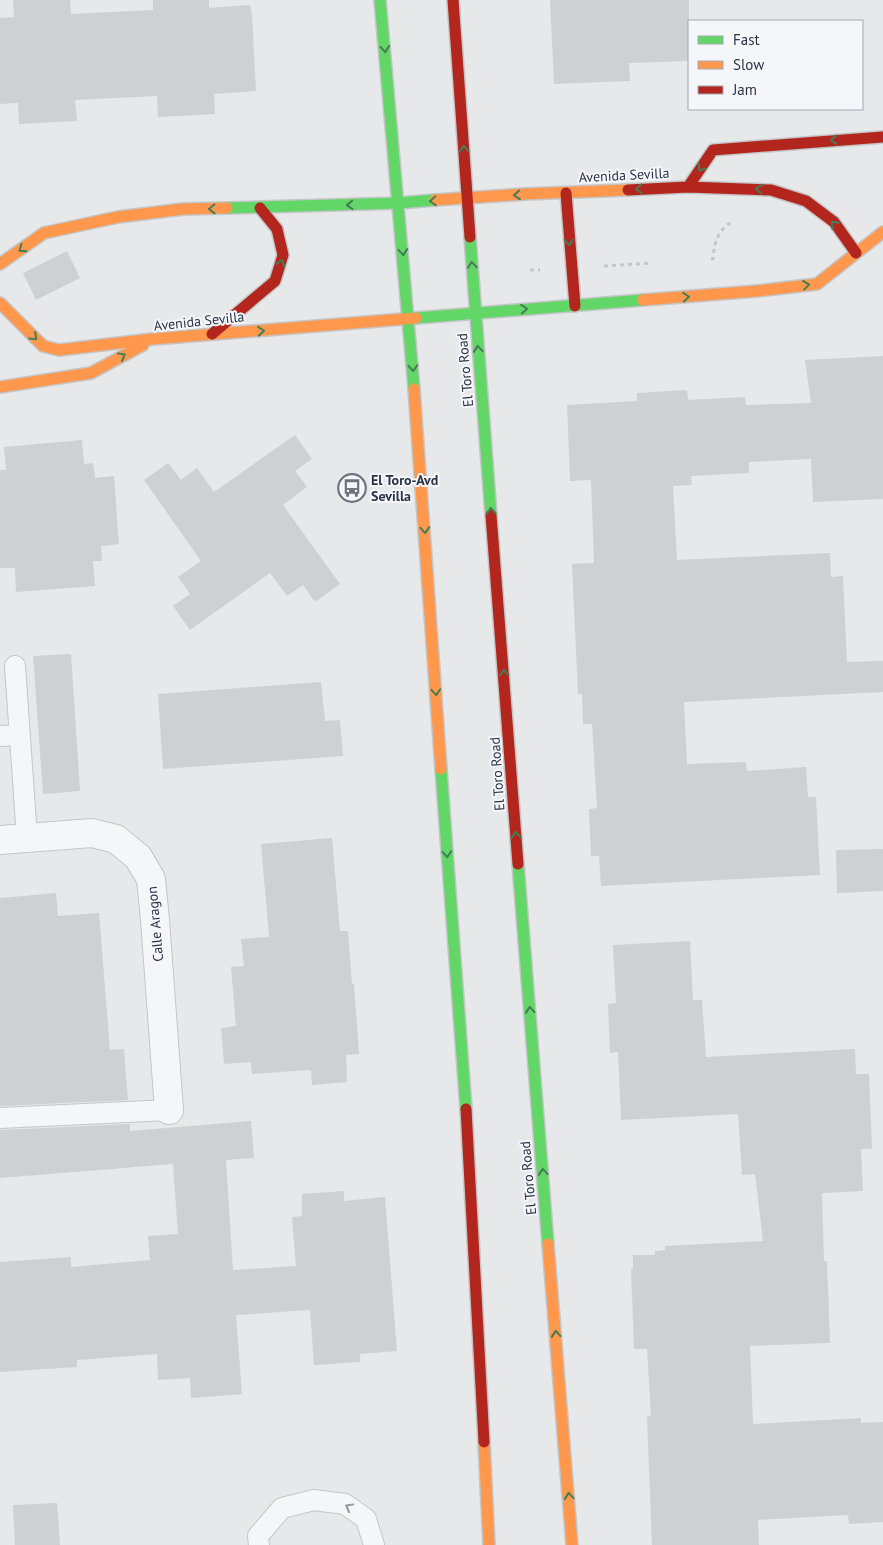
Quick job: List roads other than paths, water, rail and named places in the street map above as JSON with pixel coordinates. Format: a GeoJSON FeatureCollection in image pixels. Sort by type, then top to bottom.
{"type":"FeatureCollection","features":[{"type":"Feature","properties":{"kind":"main road"},"geometry":{"type":"LineString","coordinates":[[380,0],[410,319],[465,1105],[489,1545]]}},
{"type":"Feature","properties":{"kind":"main road","name":"El Toro Road"},"geometry":{"type":"LineString","coordinates":[[453,0],[475,314],[572,1545]]}},
{"type":"Feature","properties":{"kind":"main road","name":"Avenida Sevilla"},"geometry":{"type":"LineString","coordinates":[[399,203],[688,187],[714,150],[883,136]]}},
{"type":"Feature","properties":{"kind":"main road"},"geometry":{"type":"LineString","coordinates":[[688,187],[771,190],[806,201],[834,222],[856,253]]}},
{"type":"Feature","properties":{"kind":"main road"},"geometry":{"type":"LineString","coordinates":[[566,193],[575,306]]}},
{"type":"Feature","properties":{"kind":"main road"},"geometry":{"type":"LineString","coordinates":[[0,264],[44,233],[109,219],[183,209],[399,203]]}},
{"type":"Feature","properties":{"kind":"main road"},"geometry":{"type":"LineString","coordinates":[[212,334],[275,281],[283,255],[277,229],[260,208]]}},
{"type":"Feature","properties":{"kind":"main road"},"geometry":{"type":"LineString","coordinates":[[475,314],[757,291],[817,284],[883,232]]}},
{"type":"Feature","properties":{"kind":"main road"},"geometry":{"type":"LineString","coordinates":[[0,303],[43,346],[59,350],[153,339]]}},
{"type":"Feature","properties":{"kind":"main road","name":"Avenida Sevilla"},"geometry":{"type":"LineString","coordinates":[[0,388],[91,373],[153,339],[475,314]]}},
{"type":"Feature","properties":{"kind":"street","name":"Calle Aragon"},"geometry":{"type":"LineString","coordinates":[[0,840],[92,833],[116,839],[138,857],[151,879],[156,920],[169,1110]]}},
{"type":"Feature","properties":{"kind":"lane"},"geometry":{"type":"LineString","coordinates":[[15,666],[27,838]]}},
{"type":"Feature","properties":{"kind":"lane"},"geometry":{"type":"LineString","coordinates":[[0,736],[20,734]]}},
{"type":"Feature","properties":{"kind":"lane"},"geometry":{"type":"LineString","coordinates":[[0,1118],[169,1110]]}},
{"type":"Feature","properties":{"kind":"lane"},"geometry":{"type":"LineString","coordinates":[[259,1545],[258,1536],[282,1508],[314,1500],[345,1504],[366,1519],[374,1545]]}},
{"type":"Feature","properties":{"kind":"place","name":"El Toro-Avd Sevilla"},"geometry":{"type":"Point","coordinates":[352,488]}}]}
